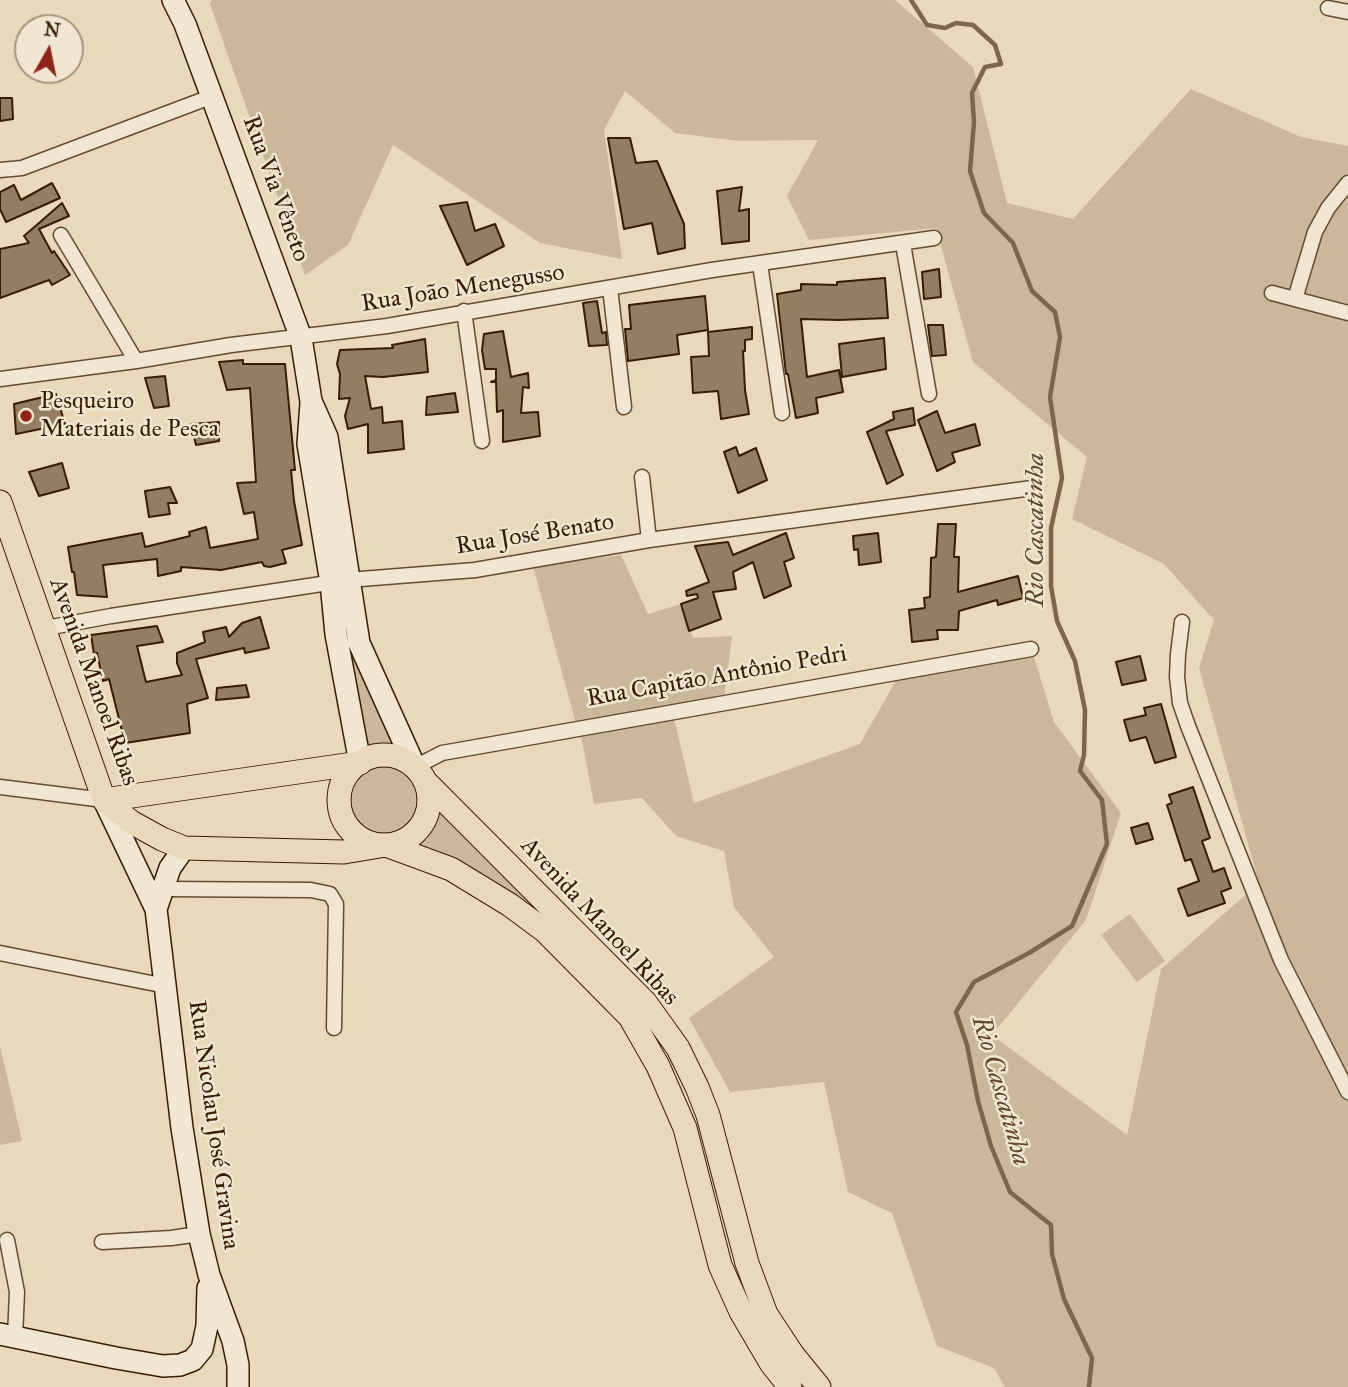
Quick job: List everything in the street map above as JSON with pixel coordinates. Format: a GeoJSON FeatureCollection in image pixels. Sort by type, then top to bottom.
{"type":"FeatureCollection","features":[{"type":"Feature","properties":{"kind":"main road","name":"Rua Via Vêneto"},"geometry":{"type":"LineString","coordinates":[[173,0],[186,24],[301,338],[311,401],[327,437],[339,582],[336,634],[360,763]]}},
{"type":"Feature","properties":{"kind":"main road","name":"Avenida Manoel Ribas"},"geometry":{"type":"LineString","coordinates":[[0,502],[104,800],[131,822],[184,848],[344,852],[427,859]]}},
{"type":"Feature","properties":{"kind":"main road","name":"Rua Via Vêneto"},"geometry":{"type":"LineString","coordinates":[[339,582],[359,643],[420,774]]}},
{"type":"Feature","properties":{"kind":"main road"},"geometry":{"type":"LineString","coordinates":[[388,755],[403,759],[420,774],[429,801],[423,823],[414,834],[401,842],[386,845],[359,837],[348,827],[341,814],[339,799],[349,772],[360,763],[373,757],[388,755]]}},
{"type":"Feature","properties":{"kind":"main road"},"geometry":{"type":"LineString","coordinates":[[104,800],[360,763]]}},
{"type":"Feature","properties":{"kind":"main road","name":"Avenida Manoel Ribas"},"geometry":{"type":"LineString","coordinates":[[420,774],[645,1002],[677,1048],[708,1115],[747,1263],[766,1314],[793,1355],[819,1387]]}},
{"type":"Feature","properties":{"kind":"main road","name":"Rua Nicolau José Gravina"},"geometry":{"type":"LineString","coordinates":[[104,800],[159,899],[182,1128],[199,1234],[209,1275],[233,1341],[238,1365],[238,1387]]}},
{"type":"Feature","properties":{"kind":"main road","name":"Avenida Manoel Ribas"},"geometry":{"type":"LineString","coordinates":[[344,852],[386,845],[451,869],[545,931],[630,1017],[658,1066],[685,1128],[720,1265],[747,1322],[771,1363],[790,1387]]}},
{"type":"Feature","properties":{"kind":"main road"},"geometry":{"type":"LineString","coordinates":[[159,899],[170,868],[184,848]]}},
{"type":"Feature","properties":{"kind":"main road"},"geometry":{"type":"LineString","coordinates":[[8,1336],[163,1366],[180,1365],[193,1360],[202,1349],[207,1326],[209,1275]]}},
{"type":"Feature","properties":{"kind":"street"},"geometry":{"type":"LineString","coordinates":[[1328,8],[1348,12]]}},
{"type":"Feature","properties":{"kind":"street"},"geometry":{"type":"LineString","coordinates":[[0,170],[22,168],[212,96]]}},
{"type":"Feature","properties":{"kind":"street"},"geometry":{"type":"LineString","coordinates":[[1295,299],[1315,232],[1328,208],[1348,183]]}},
{"type":"Feature","properties":{"kind":"street"},"geometry":{"type":"LineString","coordinates":[[61,235],[136,361]]}},
{"type":"Feature","properties":{"kind":"street","name":"Rua João Menegusso"},"geometry":{"type":"LineString","coordinates":[[0,379],[231,345],[387,326],[464,311],[934,238]]}},
{"type":"Feature","properties":{"kind":"street"},"geometry":{"type":"LineString","coordinates":[[903,244],[929,394]]}},
{"type":"Feature","properties":{"kind":"street"},"geometry":{"type":"LineString","coordinates":[[760,264],[782,414]]}},
{"type":"Feature","properties":{"kind":"street"},"geometry":{"type":"LineString","coordinates":[[610,288],[624,407]]}},
{"type":"Feature","properties":{"kind":"street"},"geometry":{"type":"LineString","coordinates":[[1272,293],[1348,313]]}},
{"type":"Feature","properties":{"kind":"street"},"geometry":{"type":"LineString","coordinates":[[464,311],[482,441]]}},
{"type":"Feature","properties":{"kind":"street"},"geometry":{"type":"LineString","coordinates":[[642,477],[649,540]]}},
{"type":"Feature","properties":{"kind":"street","name":"Rua José Benato"},"geometry":{"type":"LineString","coordinates":[[46,628],[111,615],[339,582],[475,570],[649,540],[1032,488]]}},
{"type":"Feature","properties":{"kind":"street"},"geometry":{"type":"LineString","coordinates":[[1182,622],[1177,677],[1180,703],[1188,726],[1281,960],[1348,1092]]}},
{"type":"Feature","properties":{"kind":"street","name":"Rua Capitão Antônio Pedri"},"geometry":{"type":"LineString","coordinates":[[420,774],[442,753],[1031,649]]}},
{"type":"Feature","properties":{"kind":"street"},"geometry":{"type":"LineString","coordinates":[[0,787],[104,800]]}},
{"type":"Feature","properties":{"kind":"street"},"geometry":{"type":"LineString","coordinates":[[159,899],[311,890],[330,894],[336,904],[334,1028]]}},
{"type":"Feature","properties":{"kind":"street"},"geometry":{"type":"LineString","coordinates":[[0,953],[166,986]]}},
{"type":"Feature","properties":{"kind":"street"},"geometry":{"type":"LineString","coordinates":[[102,1242],[199,1234]]}},
{"type":"Feature","properties":{"kind":"street"},"geometry":{"type":"LineString","coordinates":[[7,1240],[17,1292],[8,1336]]}},
{"type":"Feature","properties":{"kind":"shaded area"},"geometry":{"type":"Polygon","coordinates":[[[212,0],[895,0],[973,67],[1007,203],[1073,219],[1191,89],[1301,137],[1348,146],[1348,1387],[1005,1387],[994,1368],[937,1346],[892,1213],[848,1192],[824,1082],[730,1092],[689,1018],[774,957],[734,907],[724,851],[676,836],[642,798],[594,804],[580,730],[673,714],[694,803],[860,744],[900,673],[1032,651],[1054,722],[1121,813],[1086,920],[992,1035],[1127,1135],[1161,969],[1259,883],[1199,668],[1214,620],[1164,564],[1072,519],[1087,457],[973,362],[936,228],[809,240],[787,196],[818,140],[738,141],[675,133],[625,91],[604,130],[622,259],[540,243],[393,145],[348,245],[305,275],[210,4],[212,0]]]}},
{"type":"Feature","properties":{"kind":"shaded area"},"geometry":{"type":"Polygon","coordinates":[[[621,555],[648,614],[681,604],[693,638],[732,636],[724,698],[576,724],[533,566],[621,555]]]}},
{"type":"Feature","properties":{"kind":"shaded area"},"geometry":{"type":"Polygon","coordinates":[[[349,638],[399,753],[360,753],[349,638]]]}},
{"type":"Feature","properties":{"kind":"shaded area"},"geometry":{"type":"Polygon","coordinates":[[[378,766],[392,766],[404,771],[414,781],[419,800],[414,819],[404,829],[392,834],[378,834],[366,829],[356,819],[351,807],[351,793],[356,781],[366,771],[378,766]]]}},
{"type":"Feature","properties":{"kind":"shaded area"},"geometry":{"type":"Polygon","coordinates":[[[436,798],[540,911],[538,913],[403,847],[425,834],[432,820],[436,798]]]}},
{"type":"Feature","properties":{"kind":"shaded area"},"geometry":{"type":"Polygon","coordinates":[[[1130,914],[1165,961],[1137,982],[1101,935],[1130,914]]]}},
{"type":"Feature","properties":{"kind":"shaded area"},"geometry":{"type":"Polygon","coordinates":[[[0,1046],[22,1141],[0,1145],[0,1046]]]}},
{"type":"Feature","properties":{"kind":"building"},"geometry":{"type":"Polygon","coordinates":[[[0,98],[12,98],[13,119],[0,121],[0,98]]]}},
{"type":"Feature","properties":{"kind":"building"},"geometry":{"type":"Polygon","coordinates":[[[608,138],[630,138],[636,163],[657,161],[684,224],[685,248],[658,254],[652,223],[624,229],[608,138]]]}},
{"type":"Feature","properties":{"kind":"building"},"geometry":{"type":"Polygon","coordinates":[[[52,183],[60,198],[6,222],[0,209],[0,192],[14,185],[21,200],[52,183]]]}},
{"type":"Feature","properties":{"kind":"building"},"geometry":{"type":"Polygon","coordinates":[[[742,187],[739,211],[749,209],[749,241],[722,244],[717,191],[742,187]]]}},
{"type":"Feature","properties":{"kind":"building"},"geometry":{"type":"Polygon","coordinates":[[[467,202],[475,231],[495,224],[504,246],[467,265],[440,206],[467,202]]]}},
{"type":"Feature","properties":{"kind":"building"},"geometry":{"type":"Polygon","coordinates":[[[62,203],[69,216],[39,229],[52,253],[54,251],[70,275],[52,285],[49,280],[0,298],[0,249],[29,243],[24,236],[62,203]]]}},
{"type":"Feature","properties":{"kind":"building"},"geometry":{"type":"Polygon","coordinates":[[[939,269],[941,297],[924,299],[922,272],[939,269]]]}},
{"type":"Feature","properties":{"kind":"building"},"geometry":{"type":"Polygon","coordinates":[[[885,278],[888,318],[801,319],[807,377],[839,370],[843,392],[816,398],[818,413],[796,418],[786,374],[777,294],[801,290],[801,284],[837,285],[837,282],[885,278]]]}},
{"type":"Feature","properties":{"kind":"building"},"geometry":{"type":"Polygon","coordinates":[[[705,296],[708,330],[677,335],[679,354],[628,361],[625,329],[631,329],[629,305],[705,296]]]}},
{"type":"Feature","properties":{"kind":"building"},"geometry":{"type":"Polygon","coordinates":[[[597,301],[602,333],[606,332],[607,345],[589,346],[583,303],[597,301]]]}},
{"type":"Feature","properties":{"kind":"building"},"geometry":{"type":"Polygon","coordinates":[[[928,325],[943,325],[946,355],[932,356],[928,325]]]}},
{"type":"Feature","properties":{"kind":"building"},"geometry":{"type":"Polygon","coordinates":[[[752,327],[752,339],[745,340],[743,351],[749,414],[721,419],[718,391],[693,393],[691,357],[709,356],[708,332],[752,327]]]}},
{"type":"Feature","properties":{"kind":"building"},"geometry":{"type":"Polygon","coordinates":[[[503,331],[511,377],[528,373],[529,388],[523,387],[521,413],[538,412],[540,436],[503,442],[503,410],[497,412],[496,382],[491,382],[496,380],[496,369],[485,369],[482,350],[484,334],[503,331]]]}},
{"type":"Feature","properties":{"kind":"building"},"geometry":{"type":"Polygon","coordinates":[[[884,338],[886,369],[842,377],[839,344],[884,338]]]}},
{"type":"Feature","properties":{"kind":"building"},"geometry":{"type":"Polygon","coordinates":[[[425,339],[428,372],[383,377],[365,376],[371,409],[382,407],[383,423],[402,421],[404,449],[368,453],[368,424],[348,429],[345,416],[350,398],[339,399],[340,374],[337,364],[340,350],[393,348],[392,345],[425,339]]]}},
{"type":"Feature","properties":{"kind":"building"},"geometry":{"type":"Polygon","coordinates":[[[243,360],[243,364],[285,364],[295,470],[291,470],[302,545],[282,550],[286,563],[270,567],[264,566],[262,562],[221,570],[181,567],[181,571],[158,576],[157,559],[103,565],[107,597],[77,595],[68,547],[142,533],[145,547],[190,536],[189,532],[206,527],[210,548],[258,539],[254,512],[244,514],[237,483],[256,482],[250,388],[227,390],[219,362],[243,360]]]}},
{"type":"Feature","properties":{"kind":"building"},"geometry":{"type":"Polygon","coordinates":[[[165,376],[169,406],[154,408],[145,378],[165,376]]]}},
{"type":"Feature","properties":{"kind":"building"},"geometry":{"type":"Polygon","coordinates":[[[455,393],[458,412],[426,415],[427,397],[455,393]]]}},
{"type":"Feature","properties":{"kind":"building"},"geometry":{"type":"Polygon","coordinates":[[[56,394],[65,424],[16,434],[14,404],[56,394]]]}},
{"type":"Feature","properties":{"kind":"building"},"geometry":{"type":"Polygon","coordinates":[[[913,408],[915,425],[886,431],[903,475],[887,484],[867,432],[894,419],[893,412],[913,408]]]}},
{"type":"Feature","properties":{"kind":"building"},"geometry":{"type":"Polygon","coordinates":[[[937,411],[945,433],[975,424],[980,445],[952,453],[955,462],[937,471],[918,420],[937,411]]]}},
{"type":"Feature","properties":{"kind":"building"},"geometry":{"type":"Polygon","coordinates":[[[219,422],[219,441],[196,445],[191,424],[219,422]]]}},
{"type":"Feature","properties":{"kind":"building"},"geometry":{"type":"Polygon","coordinates":[[[736,447],[739,456],[756,448],[767,480],[738,493],[724,452],[736,447]]]}},
{"type":"Feature","properties":{"kind":"building"},"geometry":{"type":"Polygon","coordinates":[[[62,463],[69,488],[39,496],[29,472],[62,463]]]}},
{"type":"Feature","properties":{"kind":"building"},"geometry":{"type":"Polygon","coordinates":[[[170,487],[177,503],[168,503],[170,514],[149,517],[145,491],[170,487]]]}},
{"type":"Feature","properties":{"kind":"building"},"geometry":{"type":"Polygon","coordinates":[[[938,524],[956,524],[954,557],[959,557],[958,592],[1018,576],[1023,598],[998,605],[997,600],[959,611],[958,630],[937,630],[938,639],[912,642],[909,610],[925,608],[924,598],[930,597],[931,558],[936,557],[938,524]]]}},
{"type":"Feature","properties":{"kind":"building"},"geometry":{"type":"Polygon","coordinates":[[[786,533],[794,558],[784,562],[791,586],[764,598],[753,562],[733,572],[736,589],[713,592],[721,619],[689,631],[681,604],[698,598],[697,594],[687,596],[686,591],[709,582],[695,546],[728,542],[733,555],[786,533]]]}},
{"type":"Feature","properties":{"kind":"building"},"geometry":{"type":"Polygon","coordinates":[[[878,533],[881,562],[859,565],[858,549],[854,550],[853,536],[878,533]]]}},
{"type":"Feature","properties":{"kind":"building"},"geometry":{"type":"Polygon","coordinates":[[[260,617],[269,648],[245,653],[244,648],[196,659],[208,698],[187,704],[190,733],[125,743],[109,679],[103,681],[91,635],[157,626],[163,642],[137,646],[146,682],[182,675],[177,663],[177,653],[205,642],[203,632],[226,627],[229,637],[242,623],[260,617]]]}},
{"type":"Feature","properties":{"kind":"building"},"geometry":{"type":"Polygon","coordinates":[[[1140,656],[1146,680],[1122,685],[1116,662],[1140,656]]]}},
{"type":"Feature","properties":{"kind":"building"},"geometry":{"type":"Polygon","coordinates":[[[246,685],[249,697],[216,700],[217,688],[246,685]]]}},
{"type":"Feature","properties":{"kind":"building"},"geometry":{"type":"Polygon","coordinates":[[[1161,704],[1176,757],[1155,763],[1146,737],[1130,741],[1124,720],[1146,715],[1144,708],[1161,704]]]}},
{"type":"Feature","properties":{"kind":"building"},"geometry":{"type":"Polygon","coordinates":[[[1193,787],[1210,838],[1202,841],[1213,872],[1224,868],[1231,888],[1221,892],[1225,903],[1188,916],[1178,889],[1199,881],[1191,859],[1185,861],[1167,805],[1172,803],[1169,795],[1193,787]]]}},
{"type":"Feature","properties":{"kind":"building"},"geometry":{"type":"Polygon","coordinates":[[[1148,823],[1153,839],[1136,844],[1131,828],[1148,823]]]}},
{"type":"Feature","properties":{"kind":"waterway","name":"Rio Cascatinha"},"geometry":{"type":"LineString","coordinates":[[911,0],[927,25],[945,28],[956,23],[973,25],[995,45],[1001,64],[985,67],[972,93],[974,122],[970,171],[984,213],[1013,243],[1032,291],[1055,312],[1060,337],[1050,397],[1062,478],[1051,528],[1051,586],[1057,621],[1075,661],[1085,710],[1084,755],[1080,771],[1102,800],[1107,844],[1072,926],[1029,953],[974,982],[956,1012],[967,1045],[978,1101],[991,1146],[1010,1192],[1051,1225],[1052,1254],[1064,1299],[1092,1358],[1089,1387]]}},
{"type":"Feature","properties":{"kind":"place","name":"Pesqueiro Materiais de Pesca"},"geometry":{"type":"Point","coordinates":[26,416]}}]}
